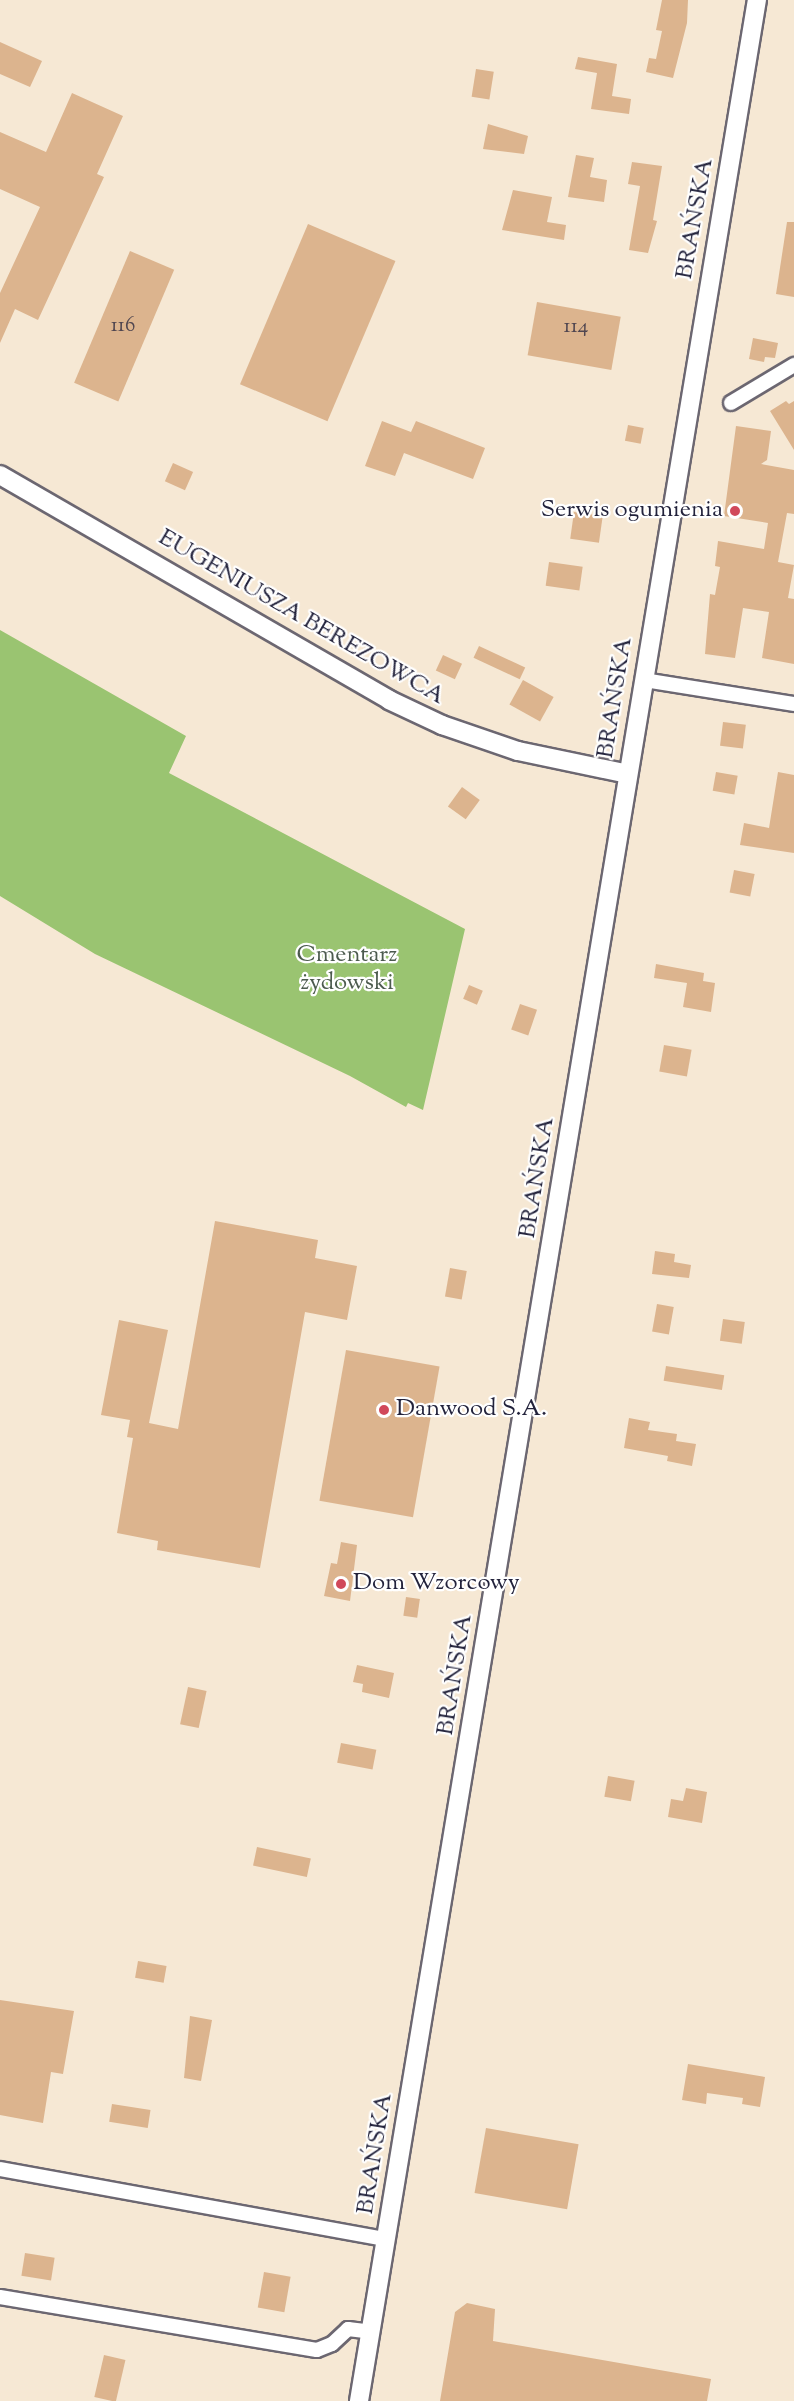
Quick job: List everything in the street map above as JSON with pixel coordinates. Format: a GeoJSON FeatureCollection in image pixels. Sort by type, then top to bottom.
{"type":"FeatureCollection","features":[{"type":"Feature","properties":{"kind":"street","name":"BRAŃSKA"},"geometry":{"type":"LineString","coordinates":[[360,2401],[757,0]]}},
{"type":"Feature","properties":{"kind":"street"},"geometry":{"type":"LineString","coordinates":[[730,403],[794,365]]}},
{"type":"Feature","properties":{"kind":"street","name":"EUGENIUSZA BEREZOWCA"},"geometry":{"type":"LineString","coordinates":[[0,475],[389,700],[442,725],[518,751],[628,774]]}},
{"type":"Feature","properties":{"kind":"street"},"geometry":{"type":"LineString","coordinates":[[644,680],[794,704]]}},
{"type":"Feature","properties":{"kind":"street"},"geometry":{"type":"LineString","coordinates":[[0,2169],[387,2239]]}},
{"type":"Feature","properties":{"kind":"street"},"geometry":{"type":"LineString","coordinates":[[0,2297],[317,2350],[332,2344],[348,2329],[371,2332]]}},
{"type":"Feature","properties":{"kind":"green space","name":"Cmentarz żydowski"},"geometry":{"type":"Polygon","coordinates":[[[0,630],[186,736],[169,773],[465,929],[423,1110],[408,1103],[406,1107],[350,1076],[95,954],[0,896],[0,630]]]}},
{"type":"Feature","properties":{"kind":"building"},"geometry":{"type":"Polygon","coordinates":[[[662,0],[688,0],[687,23],[673,78],[646,72],[649,58],[656,59],[662,31],[656,30],[662,0]]]}},
{"type":"Feature","properties":{"kind":"building"},"geometry":{"type":"Polygon","coordinates":[[[0,42],[42,61],[30,87],[0,74],[0,42]]]}},
{"type":"Feature","properties":{"kind":"building"},"geometry":{"type":"Polygon","coordinates":[[[578,57],[617,64],[612,96],[631,99],[629,114],[591,109],[597,73],[575,69],[578,57]]]}},
{"type":"Feature","properties":{"kind":"building"},"geometry":{"type":"Polygon","coordinates":[[[476,69],[494,72],[489,99],[472,97],[476,69]]]}},
{"type":"Feature","properties":{"kind":"building"},"geometry":{"type":"Polygon","coordinates":[[[72,93],[123,116],[97,174],[104,177],[38,320],[15,309],[0,343],[0,293],[40,207],[0,189],[0,132],[46,152],[72,93]]]}},
{"type":"Feature","properties":{"kind":"building"},"geometry":{"type":"Polygon","coordinates":[[[488,124],[528,136],[524,154],[483,149],[488,124]]]}},
{"type":"Feature","properties":{"kind":"building"},"geometry":{"type":"Polygon","coordinates":[[[576,155],[594,158],[590,177],[607,180],[604,202],[568,197],[576,155]]]}},
{"type":"Feature","properties":{"kind":"building"},"geometry":{"type":"Polygon","coordinates":[[[632,162],[662,166],[653,220],[657,221],[648,253],[629,250],[640,186],[628,184],[632,162]]]}},
{"type":"Feature","properties":{"kind":"building"},"geometry":{"type":"Polygon","coordinates":[[[513,190],[552,197],[547,222],[566,225],[564,240],[502,230],[513,190]]]}},
{"type":"Feature","properties":{"kind":"building"},"geometry":{"type":"Polygon","coordinates":[[[787,222],[794,222],[794,297],[776,294],[787,222]]]}},
{"type":"Feature","properties":{"kind":"building"},"geometry":{"type":"Polygon","coordinates":[[[308,224],[395,261],[327,421],[240,384],[308,224]]]}},
{"type":"Feature","properties":{"kind":"building"},"geometry":{"type":"Polygon","coordinates":[[[130,251],[174,270],[118,401],[74,383],[130,251]]]}},
{"type":"Feature","properties":{"kind":"building"},"geometry":{"type":"Polygon","coordinates":[[[537,302],[621,317],[611,370],[528,355],[537,302]]]}},
{"type":"Feature","properties":{"kind":"building"},"geometry":{"type":"Polygon","coordinates":[[[753,338],[778,343],[775,358],[765,357],[764,362],[749,359],[753,338]]]}},
{"type":"Feature","properties":{"kind":"building"},"geometry":{"type":"Polygon","coordinates":[[[786,401],[789,404],[794,401],[794,450],[770,411],[786,401]]]}},
{"type":"Feature","properties":{"kind":"building"},"geometry":{"type":"Polygon","coordinates":[[[382,421],[411,432],[416,421],[485,448],[473,479],[404,453],[395,476],[365,466],[382,421]]]}},
{"type":"Feature","properties":{"kind":"building"},"geometry":{"type":"Polygon","coordinates":[[[628,425],[644,428],[641,444],[625,441],[628,425]]]}},
{"type":"Feature","properties":{"kind":"building"},"geometry":{"type":"Polygon","coordinates":[[[736,426],[771,431],[767,460],[761,464],[794,470],[794,514],[787,513],[778,562],[794,565],[788,598],[794,599],[794,664],[762,658],[769,612],[743,608],[735,658],[705,654],[710,594],[715,595],[720,567],[715,566],[718,541],[764,549],[768,523],[724,516],[736,426]]]}},
{"type":"Feature","properties":{"kind":"building"},"geometry":{"type":"Polygon","coordinates":[[[173,463],[193,472],[185,490],[165,481],[173,463]]]}},
{"type":"Feature","properties":{"kind":"building"},"geometry":{"type":"Polygon","coordinates":[[[574,512],[603,516],[599,543],[570,539],[574,512]]]}},
{"type":"Feature","properties":{"kind":"building"},"geometry":{"type":"Polygon","coordinates":[[[549,562],[583,567],[579,590],[546,586],[549,562]]]}},
{"type":"Feature","properties":{"kind":"building"},"geometry":{"type":"Polygon","coordinates":[[[479,646],[525,668],[520,679],[474,658],[479,646]]]}},
{"type":"Feature","properties":{"kind":"building"},"geometry":{"type":"Polygon","coordinates":[[[443,655],[462,664],[455,679],[436,670],[443,655]]]}},
{"type":"Feature","properties":{"kind":"building"},"geometry":{"type":"Polygon","coordinates":[[[523,680],[554,697],[540,721],[509,704],[523,680]]]}},
{"type":"Feature","properties":{"kind":"building"},"geometry":{"type":"Polygon","coordinates":[[[723,722],[746,725],[743,749],[720,746],[723,722]]]}},
{"type":"Feature","properties":{"kind":"building"},"geometry":{"type":"Polygon","coordinates":[[[716,772],[738,776],[734,795],[713,791],[716,772]]]}},
{"type":"Feature","properties":{"kind":"building"},"geometry":{"type":"Polygon","coordinates":[[[778,772],[794,775],[794,853],[740,845],[744,823],[769,828],[778,772]]]}},
{"type":"Feature","properties":{"kind":"building"},"geometry":{"type":"Polygon","coordinates":[[[462,787],[480,800],[466,819],[448,806],[462,787]]]}},
{"type":"Feature","properties":{"kind":"building"},"geometry":{"type":"Polygon","coordinates":[[[734,870],[755,874],[750,897],[730,893],[734,870]]]}},
{"type":"Feature","properties":{"kind":"building"},"geometry":{"type":"Polygon","coordinates":[[[656,964],[704,973],[703,981],[715,983],[711,1012],[683,1007],[687,983],[654,978],[656,964]]]}},
{"type":"Feature","properties":{"kind":"building"},"geometry":{"type":"Polygon","coordinates":[[[469,985],[483,991],[477,1005],[463,999],[469,985]]]}},
{"type":"Feature","properties":{"kind":"building"},"geometry":{"type":"Polygon","coordinates":[[[520,1004],[537,1010],[528,1035],[511,1030],[520,1004]]]}},
{"type":"Feature","properties":{"kind":"building"},"geometry":{"type":"Polygon","coordinates":[[[664,1045],[692,1050],[687,1076],[659,1072],[664,1045]]]}},
{"type":"Feature","properties":{"kind":"building"},"geometry":{"type":"Polygon","coordinates":[[[215,1221],[318,1240],[315,1258],[357,1266],[347,1320],[305,1312],[260,1568],[157,1550],[158,1541],[117,1533],[133,1438],[127,1437],[130,1420],[101,1415],[119,1320],[168,1330],[149,1423],[178,1429],[215,1221]]]}},
{"type":"Feature","properties":{"kind":"building"},"geometry":{"type":"Polygon","coordinates":[[[655,1251],[675,1254],[674,1262],[691,1265],[689,1278],[652,1274],[655,1251]]]}},
{"type":"Feature","properties":{"kind":"building"},"geometry":{"type":"Polygon","coordinates":[[[450,1268],[467,1271],[462,1300],[445,1297],[450,1268]]]}},
{"type":"Feature","properties":{"kind":"building"},"geometry":{"type":"Polygon","coordinates":[[[657,1304],[674,1307],[669,1335],[652,1332],[657,1304]]]}},
{"type":"Feature","properties":{"kind":"building"},"geometry":{"type":"Polygon","coordinates":[[[723,1319],[745,1322],[742,1344],[720,1341],[723,1319]]]}},
{"type":"Feature","properties":{"kind":"building","name":"Danwood S.A."},"geometry":{"type":"Polygon","coordinates":[[[346,1350],[440,1366],[413,1517],[319,1501],[346,1350]]]}},
{"type":"Feature","properties":{"kind":"building"},"geometry":{"type":"Polygon","coordinates":[[[666,1366],[724,1375],[722,1390],[664,1381],[666,1366]]]}},
{"type":"Feature","properties":{"kind":"building"},"geometry":{"type":"Polygon","coordinates":[[[629,1418],[650,1422],[648,1430],[677,1434],[676,1441],[696,1444],[692,1466],[667,1461],[668,1456],[624,1448],[629,1418]]]}},
{"type":"Feature","properties":{"kind":"building","name":"Dom Wzorcowy"},"geometry":{"type":"Polygon","coordinates":[[[341,1542],[357,1545],[350,1601],[324,1596],[331,1563],[337,1564],[341,1542]]]}},
{"type":"Feature","properties":{"kind":"building"},"geometry":{"type":"Polygon","coordinates":[[[406,1597],[420,1599],[417,1618],[403,1616],[406,1597]]]}},
{"type":"Feature","properties":{"kind":"building"},"geometry":{"type":"Polygon","coordinates":[[[357,1665],[394,1673],[389,1698],[362,1692],[363,1684],[353,1682],[357,1665]]]}},
{"type":"Feature","properties":{"kind":"building"},"geometry":{"type":"Polygon","coordinates":[[[188,1687],[207,1691],[199,1728],[180,1724],[188,1687]]]}},
{"type":"Feature","properties":{"kind":"building"},"geometry":{"type":"Polygon","coordinates":[[[341,1743],[376,1750],[373,1770],[337,1763],[341,1743]]]}},
{"type":"Feature","properties":{"kind":"building"},"geometry":{"type":"Polygon","coordinates":[[[608,1776],[635,1781],[631,1801],[604,1797],[608,1776]]]}},
{"type":"Feature","properties":{"kind":"building"},"geometry":{"type":"Polygon","coordinates":[[[686,1788],[707,1792],[702,1823],[668,1817],[671,1799],[683,1801],[686,1788]]]}},
{"type":"Feature","properties":{"kind":"building"},"geometry":{"type":"Polygon","coordinates":[[[257,1847],[311,1858],[307,1877],[253,1866],[257,1847]]]}},
{"type":"Feature","properties":{"kind":"building"},"geometry":{"type":"Polygon","coordinates":[[[138,1961],[167,1966],[164,1983],[135,1978],[138,1961]]]}},
{"type":"Feature","properties":{"kind":"building"},"geometry":{"type":"Polygon","coordinates":[[[0,2000],[74,2011],[63,2074],[51,2072],[43,2123],[0,2115],[0,2000]]]}},
{"type":"Feature","properties":{"kind":"building"},"geometry":{"type":"Polygon","coordinates":[[[190,2016],[212,2020],[201,2081],[184,2078],[190,2016]]]}},
{"type":"Feature","properties":{"kind":"building"},"geometry":{"type":"Polygon","coordinates":[[[688,2064],[765,2077],[760,2107],[742,2104],[743,2098],[707,2093],[706,2104],[682,2100],[688,2064]]]}},
{"type":"Feature","properties":{"kind":"building"},"geometry":{"type":"Polygon","coordinates":[[[112,2104],[151,2110],[148,2128],[109,2122],[112,2104]]]}},
{"type":"Feature","properties":{"kind":"building"},"geometry":{"type":"Polygon","coordinates":[[[486,2128],[579,2144],[567,2209],[475,2193],[486,2128]]]}},
{"type":"Feature","properties":{"kind":"building"},"geometry":{"type":"Polygon","coordinates":[[[25,2253],[55,2258],[51,2280],[21,2276],[25,2253]]]}},
{"type":"Feature","properties":{"kind":"building"},"geometry":{"type":"Polygon","coordinates":[[[264,2272],[291,2277],[284,2312],[258,2307],[264,2272]]]}},
{"type":"Feature","properties":{"kind":"building"},"geometry":{"type":"Polygon","coordinates":[[[467,2303],[495,2309],[493,2341],[711,2379],[707,2401],[440,2401],[455,2312],[467,2303]]]}},
{"type":"Feature","properties":{"kind":"building"},"geometry":{"type":"Polygon","coordinates":[[[104,2355],[125,2360],[116,2401],[94,2397],[104,2355]]]}},
{"type":"Feature","properties":{"kind":"place","name":"Serwis ogumienia"},"geometry":{"type":"Point","coordinates":[735,511]}},
{"type":"Feature","properties":{"kind":"place","name":"Danwood S.A."},"geometry":{"type":"Point","coordinates":[384,1410]}},
{"type":"Feature","properties":{"kind":"place","name":"Dom Wzorcowy"},"geometry":{"type":"Point","coordinates":[341,1584]}}]}
